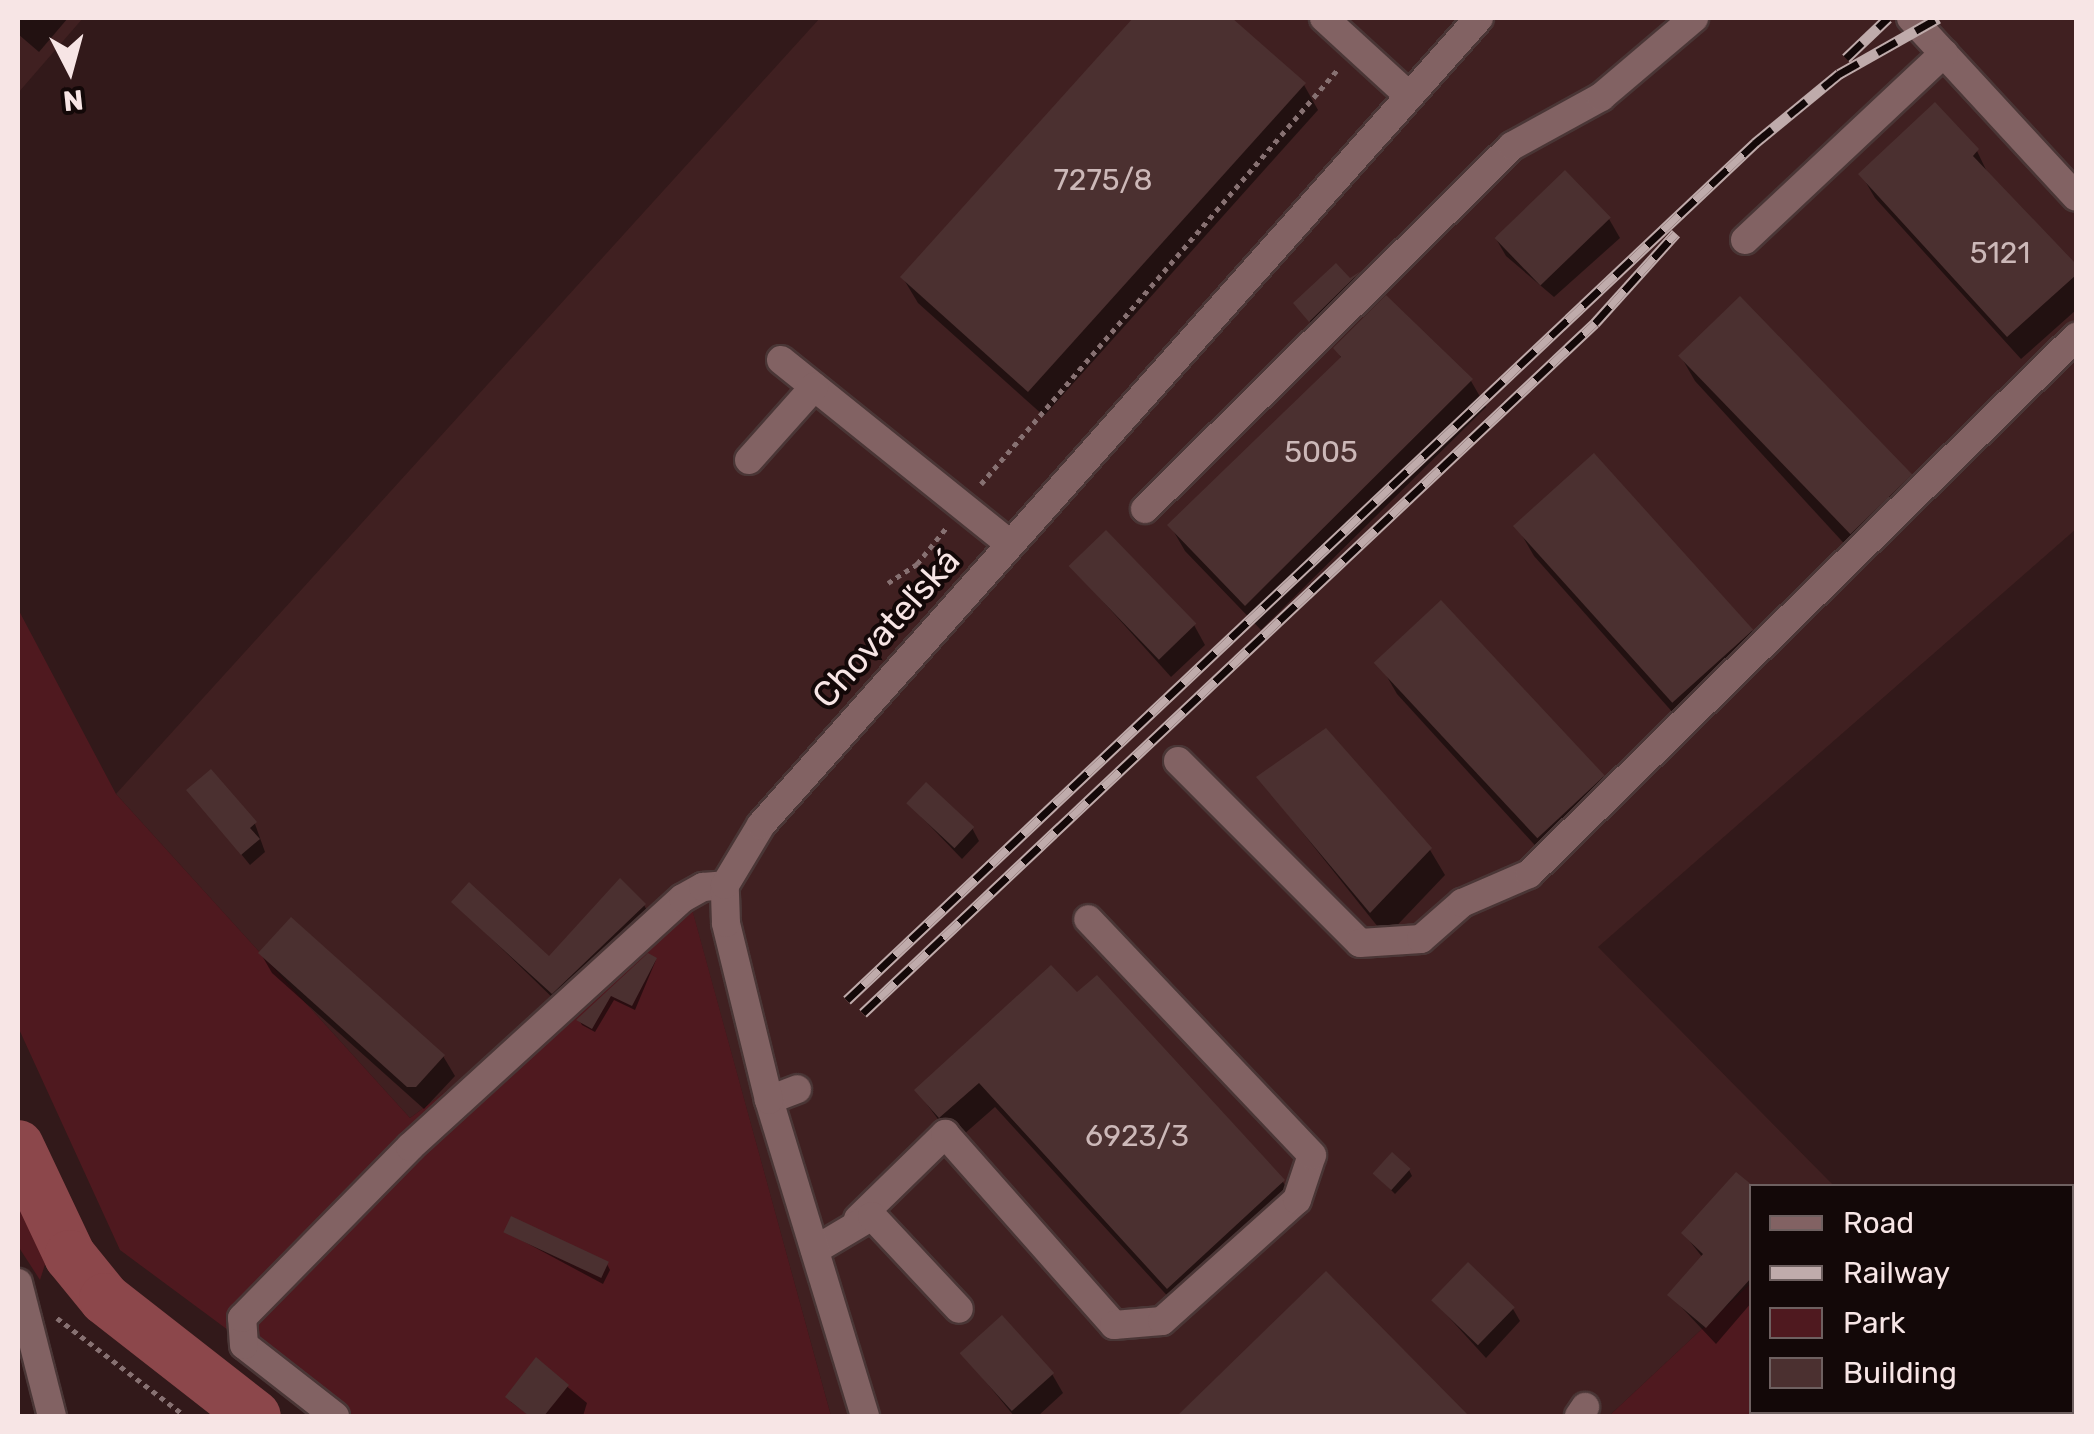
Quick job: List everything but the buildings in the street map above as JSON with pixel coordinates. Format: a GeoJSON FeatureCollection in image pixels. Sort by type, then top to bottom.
{"type":"FeatureCollection","features":[{"type":"Feature","properties":{"kind":"street"},"geometry":{"type":"LineString","coordinates":[[1324,18],[1410,96]]}},
{"type":"Feature","properties":{"kind":"street","name":"Chovateľská"},"geometry":{"type":"LineString","coordinates":[[726,885],[761,825],[1479,18]]}},
{"type":"Feature","properties":{"kind":"street"},"geometry":{"type":"LineString","coordinates":[[1146,509],[1512,146],[1601,98],[1694,18]]}},
{"type":"Feature","properties":{"kind":"street"},"geometry":{"type":"LineString","coordinates":[[1911,18],[2067,166],[2076,197]]}},
{"type":"Feature","properties":{"kind":"street"},"geometry":{"type":"LineString","coordinates":[[1745,240],[1944,53]]}},
{"type":"Feature","properties":{"kind":"street"},"geometry":{"type":"LineString","coordinates":[[1178,761],[1360,942],[1421,939],[1462,903],[1529,874],[2076,337]]}},
{"type":"Feature","properties":{"kind":"street"},"geometry":{"type":"LineString","coordinates":[[781,360],[1010,544]]}},
{"type":"Feature","properties":{"kind":"street"},"geometry":{"type":"LineString","coordinates":[[748,460],[814,387]]}},
{"type":"Feature","properties":{"kind":"street"},"geometry":{"type":"LineString","coordinates":[[334,1416],[244,1345],[242,1318],[410,1147],[683,898],[726,885],[726,923],[769,1100],[866,1416]]}},
{"type":"Feature","properties":{"kind":"street"},"geometry":{"type":"LineString","coordinates":[[816,1250],[858,1219],[944,1134],[1114,1325],[1162,1321],[1297,1200],[1312,1155],[1088,918]]}},
{"type":"Feature","properties":{"kind":"street"},"geometry":{"type":"LineString","coordinates":[[769,1100],[797,1089]]}},
{"type":"Feature","properties":{"kind":"street"},"geometry":{"type":"LineString","coordinates":[[858,1219],[872,1216],[960,1309]]}},
{"type":"Feature","properties":{"kind":"street"},"geometry":{"type":"LineString","coordinates":[[20,1287],[52,1416]]}},
{"type":"Feature","properties":{"kind":"path"},"geometry":{"type":"LineString","coordinates":[[973,495],[1357,48]]}},
{"type":"Feature","properties":{"kind":"path"},"geometry":{"type":"LineString","coordinates":[[888,583],[917,564],[954,518]]}},
{"type":"Feature","properties":{"kind":"path"},"geometry":{"type":"LineString","coordinates":[[20,1287],[185,1416]]}},
{"type":"Feature","properties":{"kind":"shaded area"},"geometry":{"type":"Polygon","coordinates":[[[18,18],[83,18],[18,93],[18,18]]]}},
{"type":"Feature","properties":{"kind":"shaded area"},"geometry":{"type":"Polygon","coordinates":[[[820,18],[2076,18],[2076,529],[1598,947],[1832,1184],[1749,1184],[1749,1285],[1609,1416],[831,1416],[692,910],[410,1118],[116,794],[820,18]]]}},
{"type":"Feature","properties":{"kind":"green space"},"geometry":{"type":"Polygon","coordinates":[[[18,609],[116,794],[410,1118],[692,909],[831,1416],[344,1416],[120,1250],[18,1027],[18,609]]]}},
{"type":"Feature","properties":{"kind":"green space"},"geometry":{"type":"Polygon","coordinates":[[[18,1190],[48,1255],[40,1280],[18,1246],[18,1190]]]}},
{"type":"Feature","properties":{"kind":"green space"},"geometry":{"type":"Polygon","coordinates":[[[1749,1285],[1749,1414],[2074,1414],[2074,1406],[2076,1416],[1609,1416],[1749,1285]]]}},
{"type":"Feature","properties":{"kind":"waterway"},"geometry":{"type":"LineString","coordinates":[[18,1146],[70,1256],[105,1299],[255,1416]]}},
{"type":"Feature","properties":{"kind":"railway"},"geometry":{"type":"LineString","coordinates":[[1846,58],[1888,18]]}},
{"type":"Feature","properties":{"kind":"railway"},"geometry":{"type":"LineString","coordinates":[[847,1000],[1755,143],[1839,74],[1938,18]]}},
{"type":"Feature","properties":{"kind":"railway"},"geometry":{"type":"LineString","coordinates":[[863,1013],[1595,323],[1676,233]]}}]}
